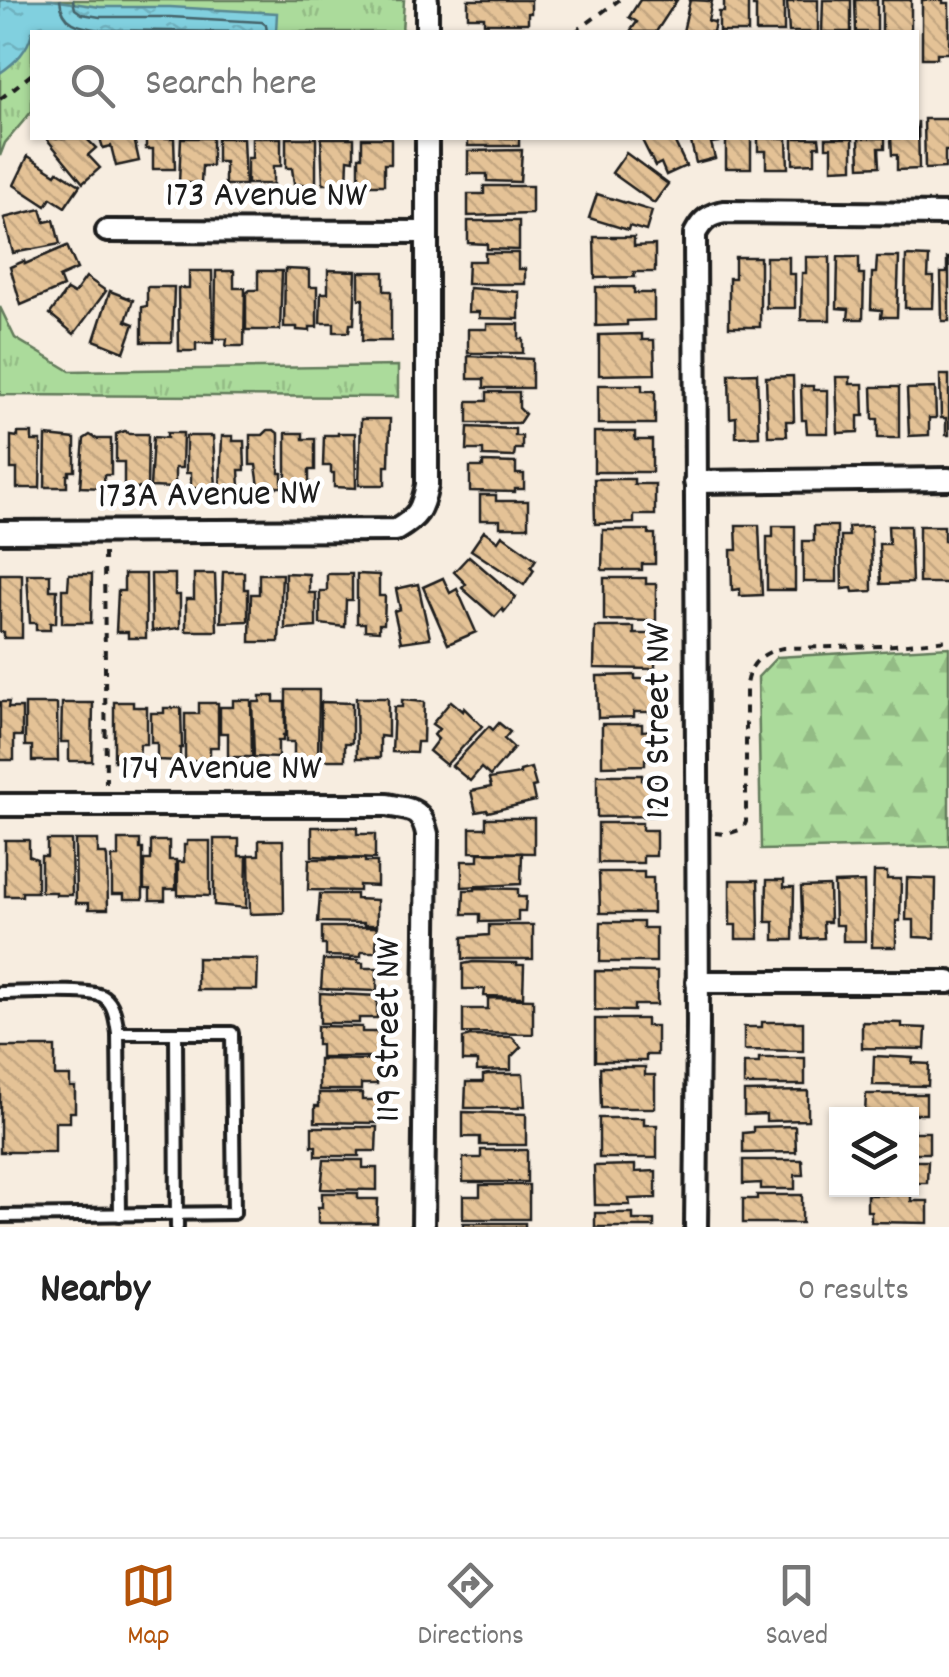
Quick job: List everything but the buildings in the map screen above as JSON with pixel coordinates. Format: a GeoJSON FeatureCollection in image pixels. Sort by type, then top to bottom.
{"type":"FeatureCollection","features":[{"type":"Feature","properties":{"kind":"street"},"geometry":{"type":"LineString","coordinates":[[427,0],[427,30]]}},
{"type":"Feature","properties":{"kind":"street"},"geometry":{"type":"LineString","coordinates":[[426,232],[427,140]]}},
{"type":"Feature","properties":{"kind":"street","name":"120 Street NW"},"geometry":{"type":"LineString","coordinates":[[696,1227],[696,234],[706,218],[725,212],[949,214]]}},
{"type":"Feature","properties":{"kind":"street","name":"173 Avenue NW"},"geometry":{"type":"LineString","coordinates":[[106,232],[426,232]]}},
{"type":"Feature","properties":{"kind":"street","name":"173A Avenue NW"},"geometry":{"type":"LineString","coordinates":[[0,532],[396,530],[414,518],[424,502],[427,485],[426,232]]}},
{"type":"Feature","properties":{"kind":"street"},"geometry":{"type":"LineString","coordinates":[[695,482],[949,479]]}},
{"type":"Feature","properties":{"kind":"street","name":"174 Avenue NW"},"geometry":{"type":"LineString","coordinates":[[0,805],[387,805],[416,811],[424,820],[426,834]]}},
{"type":"Feature","properties":{"kind":"street","name":"119 Street NW"},"geometry":{"type":"LineString","coordinates":[[423,1227],[426,834]]}},
{"type":"Feature","properties":{"kind":"street"},"geometry":{"type":"LineString","coordinates":[[697,982],[949,982]]}},
{"type":"Feature","properties":{"kind":"lane"},"geometry":{"type":"LineString","coordinates":[[0,993],[93,992],[108,1000],[118,1033],[120,1216]]}},
{"type":"Feature","properties":{"kind":"lane"},"geometry":{"type":"LineString","coordinates":[[176,1032],[177,1221]]}},
{"type":"Feature","properties":{"kind":"lane"},"geometry":{"type":"LineString","coordinates":[[0,1216],[120,1216],[177,1221],[234,1213],[232,1033],[118,1033]]}},
{"type":"Feature","properties":{"kind":"path"},"geometry":{"type":"LineString","coordinates":[[578,30],[619,0]]}},
{"type":"Feature","properties":{"kind":"path"},"geometry":{"type":"LineString","coordinates":[[0,99],[30,76]]}},
{"type":"Feature","properties":{"kind":"path"},"geometry":{"type":"LineString","coordinates":[[104,533],[106,805]]}},
{"type":"Feature","properties":{"kind":"path"},"geometry":{"type":"LineString","coordinates":[[696,833],[736,832],[746,822],[746,685],[748,672],[762,656],[783,648],[949,640]]}},
{"type":"Feature","properties":{"kind":"green space"},"geometry":{"type":"Polygon","coordinates":[[[0,0],[404,0],[402,30],[30,30],[30,113],[5,143],[0,156],[0,0]]]}},
{"type":"Feature","properties":{"kind":"green space"},"geometry":{"type":"Polygon","coordinates":[[[0,307],[15,338],[70,371],[398,366],[398,397],[0,395],[0,307]]]}},
{"type":"Feature","properties":{"kind":"green space"},"geometry":{"type":"Polygon","coordinates":[[[949,647],[949,846],[761,850],[758,677],[777,657],[949,647]]]}},
{"type":"Feature","properties":{"kind":"water"},"geometry":{"type":"Polygon","coordinates":[[[0,0],[277,13],[276,30],[30,30],[28,44],[0,73],[0,0]]]}}]}
